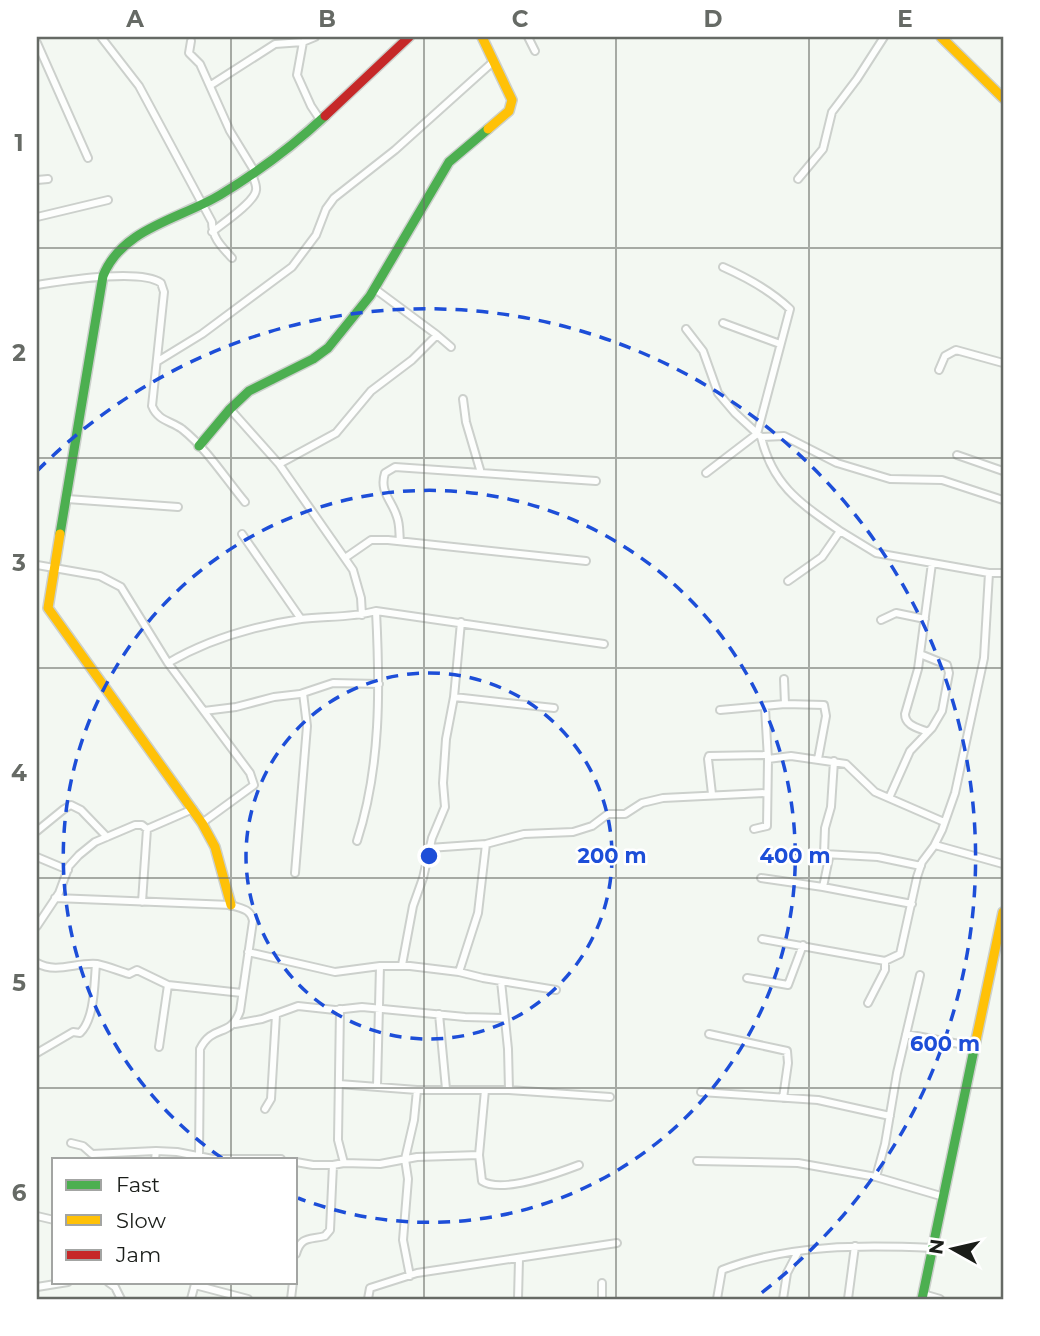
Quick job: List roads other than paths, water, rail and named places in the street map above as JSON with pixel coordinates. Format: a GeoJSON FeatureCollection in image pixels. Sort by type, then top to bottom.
{"type":"FeatureCollection","features":[{"type":"Feature","properties":{"kind":"main road"},"geometry":{"type":"LineString","coordinates":[[231,905],[215,846],[202,823],[48,608],[103,276],[106,265],[122,246],[202,205],[253,173],[321,121],[409,37]]}},
{"type":"Feature","properties":{"kind":"main road"},"geometry":{"type":"LineString","coordinates":[[199,446],[230,408],[249,391],[313,359],[328,348],[375,289],[449,162],[509,111],[512,106],[482,37]]}},
{"type":"Feature","properties":{"kind":"main road"},"geometry":{"type":"LineString","coordinates":[[941,37],[1003,98]]}},
{"type":"Feature","properties":{"kind":"main road"},"geometry":{"type":"LineString","coordinates":[[947,37],[1003,90]]}},
{"type":"Feature","properties":{"kind":"main road"},"geometry":{"type":"LineString","coordinates":[[923,1297],[975,1047],[999,953],[1003,912]]}},
{"type":"Feature","properties":{"kind":"street"},"geometry":{"type":"LineString","coordinates":[[101,37],[139,86],[212,222],[212,232],[232,258]]}},
{"type":"Feature","properties":{"kind":"street"},"geometry":{"type":"LineString","coordinates":[[211,85],[275,44],[287,41],[303,42],[315,37]]}},
{"type":"Feature","properties":{"kind":"street"},"geometry":{"type":"LineString","coordinates":[[528,37],[535,51]]}},
{"type":"Feature","properties":{"kind":"street"},"geometry":{"type":"LineString","coordinates":[[798,179],[823,149],[832,112],[884,37]]}},
{"type":"Feature","properties":{"kind":"street"},"geometry":{"type":"LineString","coordinates":[[191,41],[189,54],[200,64],[211,85],[230,131],[253,173],[257,188],[245,205],[212,232]]}},
{"type":"Feature","properties":{"kind":"street"},"geometry":{"type":"LineString","coordinates":[[303,42],[297,75],[321,121]]}},
{"type":"Feature","properties":{"kind":"street"},"geometry":{"type":"LineString","coordinates":[[37,43],[88,158]]}},
{"type":"Feature","properties":{"kind":"street"},"geometry":{"type":"LineString","coordinates":[[158,361],[202,334],[292,267],[316,235],[326,209],[334,198],[395,150],[494,61]]}},
{"type":"Feature","properties":{"kind":"street"},"geometry":{"type":"LineString","coordinates":[[37,180],[48,178]]}},
{"type":"Feature","properties":{"kind":"street"},"geometry":{"type":"LineString","coordinates":[[37,217],[108,200]]}},
{"type":"Feature","properties":{"kind":"street"},"geometry":{"type":"LineString","coordinates":[[723,267],[748,278],[783,301],[790,309],[759,435],[765,454],[786,491],[839,531],[876,553],[989,573],[1003,573]]}},
{"type":"Feature","properties":{"kind":"street"},"geometry":{"type":"LineString","coordinates":[[37,285],[103,276],[150,278],[161,283],[164,292],[158,361],[152,394],[155,414],[180,428],[199,446],[245,502]]}},
{"type":"Feature","properties":{"kind":"street"},"geometry":{"type":"LineString","coordinates":[[375,289],[451,347]]}},
{"type":"Feature","properties":{"kind":"street"},"geometry":{"type":"LineString","coordinates":[[723,323],[780,344]]}},
{"type":"Feature","properties":{"kind":"street"},"geometry":{"type":"LineString","coordinates":[[686,329],[703,351],[718,393],[734,413],[759,435]]}},
{"type":"Feature","properties":{"kind":"street"},"geometry":{"type":"LineString","coordinates":[[279,464],[336,433],[371,391],[412,360],[438,335]]}},
{"type":"Feature","properties":{"kind":"street"},"geometry":{"type":"LineString","coordinates":[[939,370],[945,356],[956,350],[1003,363]]}},
{"type":"Feature","properties":{"kind":"street"},"geometry":{"type":"LineString","coordinates":[[463,399],[466,422],[481,473]]}},
{"type":"Feature","properties":{"kind":"street"},"geometry":{"type":"LineString","coordinates":[[230,408],[279,464],[345,558],[357,582],[362,615]]}},
{"type":"Feature","properties":{"kind":"street"},"geometry":{"type":"LineString","coordinates":[[706,473],[759,435],[784,436],[837,463],[890,479],[942,480],[1003,500]]}},
{"type":"Feature","properties":{"kind":"street"},"geometry":{"type":"LineString","coordinates":[[957,455],[1003,471]]}},
{"type":"Feature","properties":{"kind":"street"},"geometry":{"type":"LineString","coordinates":[[400,541],[397,514],[384,494],[382,482],[385,473],[395,467],[596,481]]}},
{"type":"Feature","properties":{"kind":"street"},"geometry":{"type":"LineString","coordinates":[[67,499],[178,507]]}},
{"type":"Feature","properties":{"kind":"street"},"geometry":{"type":"LineString","coordinates":[[788,581],[822,557],[839,531]]}},
{"type":"Feature","properties":{"kind":"street"},"geometry":{"type":"LineString","coordinates":[[242,534],[301,619]]}},
{"type":"Feature","properties":{"kind":"street"},"geometry":{"type":"LineString","coordinates":[[345,558],[371,541],[400,541],[586,561]]}},
{"type":"Feature","properties":{"kind":"street"},"geometry":{"type":"LineString","coordinates":[[928,732],[910,724],[905,718],[920,654],[932,563]]}},
{"type":"Feature","properties":{"kind":"street"},"geometry":{"type":"LineString","coordinates":[[37,565],[100,576],[121,587],[169,663],[250,773],[254,785],[202,823]]}},
{"type":"Feature","properties":{"kind":"street"},"geometry":{"type":"LineString","coordinates":[[762,939],[886,961],[893,960],[900,954],[921,866],[934,845],[955,793],[984,658],[989,573]]}},
{"type":"Feature","properties":{"kind":"street"},"geometry":{"type":"LineString","coordinates":[[169,663],[192,649],[236,633],[301,619],[362,615],[376,611],[604,644]]}},
{"type":"Feature","properties":{"kind":"street"},"geometry":{"type":"LineString","coordinates":[[357,841],[374,770],[379,684],[376,611]]}},
{"type":"Feature","properties":{"kind":"street"},"geometry":{"type":"LineString","coordinates":[[881,620],[896,613],[925,619]]}},
{"type":"Feature","properties":{"kind":"street"},"geometry":{"type":"LineString","coordinates":[[402,965],[413,906],[424,878],[429,848],[445,807],[443,783],[446,740],[454,697],[461,622]]}},
{"type":"Feature","properties":{"kind":"street"},"geometry":{"type":"LineString","coordinates":[[888,798],[911,751],[942,711],[949,673],[947,665],[920,654]]}},
{"type":"Feature","properties":{"kind":"street"},"geometry":{"type":"LineString","coordinates":[[784,679],[785,704]]}},
{"type":"Feature","properties":{"kind":"street"},"geometry":{"type":"LineString","coordinates":[[204,710],[236,708],[333,683],[379,684]]}},
{"type":"Feature","properties":{"kind":"street"},"geometry":{"type":"LineString","coordinates":[[295,873],[307,726],[303,692]]}},
{"type":"Feature","properties":{"kind":"street"},"geometry":{"type":"LineString","coordinates":[[454,697],[554,708]]}},
{"type":"Feature","properties":{"kind":"street"},"geometry":{"type":"LineString","coordinates":[[720,710],[819,704],[826,708],[818,759]]}},
{"type":"Feature","properties":{"kind":"street"},"geometry":{"type":"LineString","coordinates":[[754,829],[767,826],[765,708]]}},
{"type":"Feature","properties":{"kind":"street"},"geometry":{"type":"LineString","coordinates":[[712,794],[709,756],[791,756],[818,759],[846,764],[866,785],[888,798],[944,822]]}},
{"type":"Feature","properties":{"kind":"street"},"geometry":{"type":"LineString","coordinates":[[824,854],[834,761]]}},
{"type":"Feature","properties":{"kind":"street"},"geometry":{"type":"LineString","coordinates":[[429,848],[486,844],[524,834],[573,832],[592,825],[608,814],[625,814],[645,802],[712,794],[766,793]]}},
{"type":"Feature","properties":{"kind":"street"},"geometry":{"type":"LineString","coordinates":[[37,828],[64,808],[71,806],[81,810],[107,836]]}},
{"type":"Feature","properties":{"kind":"street"},"geometry":{"type":"LineString","coordinates":[[147,829],[193,809]]}},
{"type":"Feature","properties":{"kind":"street"},"geometry":{"type":"LineString","coordinates":[[37,926],[79,855],[95,842],[135,825],[142,825],[147,829]]}},
{"type":"Feature","properties":{"kind":"street"},"geometry":{"type":"LineString","coordinates":[[142,902],[147,829]]}},
{"type":"Feature","properties":{"kind":"street"},"geometry":{"type":"LineString","coordinates":[[459,972],[478,913],[486,844]]}},
{"type":"Feature","properties":{"kind":"street"},"geometry":{"type":"LineString","coordinates":[[934,845],[1003,864]]}},
{"type":"Feature","properties":{"kind":"street"},"geometry":{"type":"LineString","coordinates":[[824,854],[878,857],[921,866]]}},
{"type":"Feature","properties":{"kind":"street"},"geometry":{"type":"LineString","coordinates":[[823,887],[829,864],[829,858],[824,854]]}},
{"type":"Feature","properties":{"kind":"street"},"geometry":{"type":"LineString","coordinates":[[37,857],[68,870]]}},
{"type":"Feature","properties":{"kind":"street"},"geometry":{"type":"LineString","coordinates":[[761,878],[912,904]]}},
{"type":"Feature","properties":{"kind":"street"},"geometry":{"type":"LineString","coordinates":[[55,898],[231,905],[252,914],[242,993],[235,1024],[230,1029],[206,1037],[200,1049],[199,1157]]}},
{"type":"Feature","properties":{"kind":"street"},"geometry":{"type":"LineString","coordinates":[[747,978],[788,985],[803,945]]}},
{"type":"Feature","properties":{"kind":"street"},"geometry":{"type":"LineString","coordinates":[[248,952],[335,972],[402,965],[459,972],[556,990]]}},
{"type":"Feature","properties":{"kind":"street"},"geometry":{"type":"LineString","coordinates":[[868,1003],[885,970],[886,961]]}},
{"type":"Feature","properties":{"kind":"street"},"geometry":{"type":"LineString","coordinates":[[37,962],[46,968],[96,964],[129,974],[137,970],[168,985],[242,993]]}},
{"type":"Feature","properties":{"kind":"street"},"geometry":{"type":"LineString","coordinates":[[37,1053],[85,1028],[96,964]]}},
{"type":"Feature","properties":{"kind":"street"},"geometry":{"type":"LineString","coordinates":[[377,1086],[380,966]]}},
{"type":"Feature","properties":{"kind":"street"},"geometry":{"type":"LineString","coordinates":[[876,1177],[920,975]]}},
{"type":"Feature","properties":{"kind":"street"},"geometry":{"type":"LineString","coordinates":[[501,981],[509,1090]]}},
{"type":"Feature","properties":{"kind":"street"},"geometry":{"type":"LineString","coordinates":[[159,1046],[168,985]]}},
{"type":"Feature","properties":{"kind":"street"},"geometry":{"type":"LineString","coordinates":[[235,1024],[276,1015],[298,1006],[340,1009],[353,1007],[503,1018]]}},
{"type":"Feature","properties":{"kind":"street"},"geometry":{"type":"LineString","coordinates":[[340,1009],[338,1140],[344,1163]]}},
{"type":"Feature","properties":{"kind":"street"},"geometry":{"type":"LineString","coordinates":[[439,1014],[446,1089]]}},
{"type":"Feature","properties":{"kind":"street"},"geometry":{"type":"LineString","coordinates":[[265,1109],[271,1099],[276,1015]]}},
{"type":"Feature","properties":{"kind":"street"},"geometry":{"type":"LineString","coordinates":[[709,1034],[787,1051],[783,1098]]}},
{"type":"Feature","properties":{"kind":"street"},"geometry":{"type":"LineString","coordinates":[[906,1034],[975,1047]]}},
{"type":"Feature","properties":{"kind":"street"},"geometry":{"type":"LineString","coordinates":[[339,1084],[417,1090],[509,1090],[610,1097]]}},
{"type":"Feature","properties":{"kind":"street"},"geometry":{"type":"LineString","coordinates":[[410,1276],[403,1240],[408,1179],[405,1159],[414,1120],[417,1090]]}},
{"type":"Feature","properties":{"kind":"street"},"geometry":{"type":"LineString","coordinates":[[485,1090],[479,1155],[480,1177],[486,1184],[548,1177],[579,1166]]}},
{"type":"Feature","properties":{"kind":"street"},"geometry":{"type":"LineString","coordinates":[[701,1092],[836,1103],[890,1116]]}},
{"type":"Feature","properties":{"kind":"street"},"geometry":{"type":"LineString","coordinates":[[71,1143],[83,1146],[92,1154],[155,1155],[177,1152],[206,1158]]}},
{"type":"Feature","properties":{"kind":"street"},"geometry":{"type":"LineString","coordinates":[[298,1162],[333,1166],[344,1163],[380,1164],[405,1159],[479,1155]]}},
{"type":"Feature","properties":{"kind":"street"},"geometry":{"type":"LineString","coordinates":[[697,1161],[798,1163],[876,1177],[944,1197]]}},
{"type":"Feature","properties":{"kind":"street"},"geometry":{"type":"LineString","coordinates":[[298,1237],[322,1237],[330,1230],[333,1166]]}},
{"type":"Feature","properties":{"kind":"street"},"geometry":{"type":"LineString","coordinates":[[298,1248],[300,1241],[305,1238]]}},
{"type":"Feature","properties":{"kind":"street"},"geometry":{"type":"LineString","coordinates":[[368,1299],[370,1288],[410,1276],[617,1243]]}},
{"type":"Feature","properties":{"kind":"street"},"geometry":{"type":"LineString","coordinates":[[717,1299],[722,1270],[778,1255],[855,1246],[933,1248]]}},
{"type":"Feature","properties":{"kind":"street"},"geometry":{"type":"LineString","coordinates":[[848,1299],[855,1246]]}},
{"type":"Feature","properties":{"kind":"street"},"geometry":{"type":"LineString","coordinates":[[783,1299],[787,1273],[797,1252]]}},
{"type":"Feature","properties":{"kind":"street"},"geometry":{"type":"LineString","coordinates":[[518,1299],[519,1259]]}},
{"type":"Feature","properties":{"kind":"street"},"geometry":{"type":"LineString","coordinates":[[602,1283],[602,1299]]}},
{"type":"Feature","properties":{"kind":"street"},"geometry":{"type":"LineString","coordinates":[[117,1284],[121,1299]]}},
{"type":"Feature","properties":{"kind":"street"},"geometry":{"type":"LineString","coordinates":[[191,1299],[195,1284],[248,1299]]}},
{"type":"Feature","properties":{"kind":"street"},"geometry":{"type":"LineString","coordinates":[[923,1297],[940,1299]]}}]}
